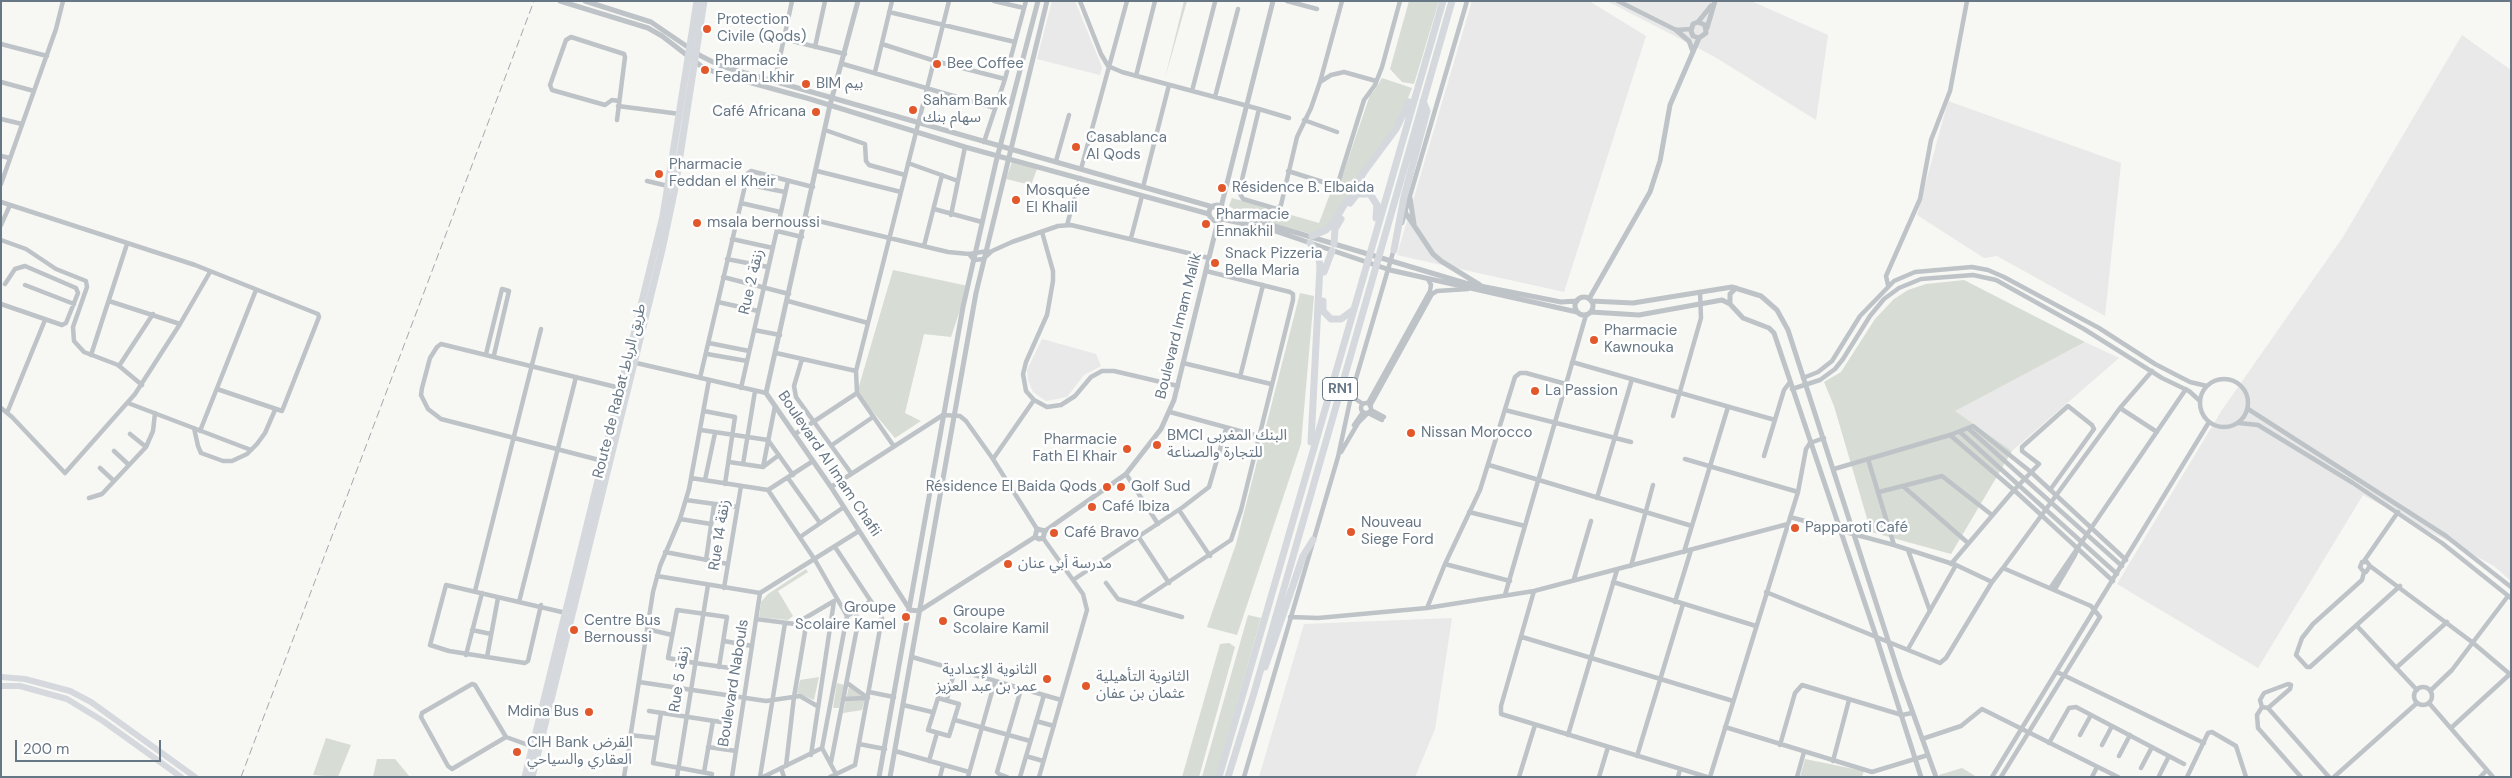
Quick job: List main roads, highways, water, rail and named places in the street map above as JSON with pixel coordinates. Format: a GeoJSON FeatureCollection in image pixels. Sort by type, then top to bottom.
{"type":"FeatureCollection","features":[{"type":"Feature","properties":{"kind":"main road","name":"Route de Rabat طريق الرباط"},"geometry":{"type":"LineString","coordinates":[[532,777],[632,362],[669,218],[695,62],[693,50],[697,1]]}},
{"type":"Feature","properties":{"kind":"main road","name":"Route de Rabat طريق الرباط"},"geometry":{"type":"LineString","coordinates":[[525,777],[531,746],[620,388],[632,362],[663,216],[688,57],[693,50],[704,1]]}},
{"type":"Feature","properties":{"kind":"main road","name":"RN1"},"geometry":{"type":"LineString","coordinates":[[1219,777],[1301,487],[1443,1]]}},
{"type":"Feature","properties":{"kind":"main road","name":"RN1"},"geometry":{"type":"LineString","coordinates":[[1228,777],[1254,693],[1452,1]]}},
{"type":"Feature","properties":{"kind":"main road"},"geometry":{"type":"LineString","coordinates":[[1301,487],[1313,426],[1320,266],[1318,253],[1311,239],[1326,230],[1334,222],[1364,172],[1396,129],[1418,83]]}},
{"type":"Feature","properties":{"kind":"main road"},"geometry":{"type":"LineString","coordinates":[[1394,250],[1404,197],[1426,117],[1426,107],[1423,101]]}},
{"type":"Feature","properties":{"kind":"main road"},"geometry":{"type":"LineString","coordinates":[[1353,310],[1341,319],[1336,320],[1326,316],[1323,311],[1324,269],[1333,247],[1335,229],[1357,194],[1370,194],[1375,198],[1377,205],[1376,232]]}},
{"type":"Feature","properties":{"kind":"main road"},"geometry":{"type":"LineString","coordinates":[[1254,693],[1271,655],[1303,556],[1313,540]]}},
{"type":"Feature","properties":{"kind":"main road"},"geometry":{"type":"LineString","coordinates":[[1,677],[25,679],[70,691],[91,702],[195,777]]}},
{"type":"Feature","properties":{"kind":"main road"},"geometry":{"type":"LineString","coordinates":[[1,686],[20,686],[67,700],[103,721],[181,777]]}},
{"type":"Feature","properties":{"kind":"railway"},"geometry":{"type":"LineString","coordinates":[[241,777],[534,1]]}},
{"type":"Feature","properties":{"kind":"place","name":"Protection Civile (Qods)"},"geometry":{"type":"Point","coordinates":[707,29]}},
{"type":"Feature","properties":{"kind":"place","name":"Bee Coffee"},"geometry":{"type":"Point","coordinates":[937,64]}},
{"type":"Feature","properties":{"kind":"place","name":"Pharmacie Fedan Lkhir"},"geometry":{"type":"Point","coordinates":[705,70]}},
{"type":"Feature","properties":{"kind":"place","name":"BIM بيم"},"geometry":{"type":"Point","coordinates":[806,84]}},
{"type":"Feature","properties":{"kind":"place","name":"Saham Bank سهام بنك"},"geometry":{"type":"Point","coordinates":[913,110]}},
{"type":"Feature","properties":{"kind":"place","name":"Café Africana"},"geometry":{"type":"Point","coordinates":[816,112]}},
{"type":"Feature","properties":{"kind":"place","name":"Casablanca Al Qods"},"geometry":{"type":"Point","coordinates":[1076,147]}},
{"type":"Feature","properties":{"kind":"place","name":"Pharmacie Feddan el Kheir"},"geometry":{"type":"Point","coordinates":[659,174]}},
{"type":"Feature","properties":{"kind":"place","name":"Résidence B. Elbaida"},"geometry":{"type":"Point","coordinates":[1222,188]}},
{"type":"Feature","properties":{"kind":"place","name":"Mosquée El Khalil"},"geometry":{"type":"Point","coordinates":[1016,200]}},
{"type":"Feature","properties":{"kind":"place","name":"msala bernoussi"},"geometry":{"type":"Point","coordinates":[697,223]}},
{"type":"Feature","properties":{"kind":"place","name":"Pharmacie Ennakhil"},"geometry":{"type":"Point","coordinates":[1206,224]}},
{"type":"Feature","properties":{"kind":"place","name":"Snack Pizzeria Bella Maria"},"geometry":{"type":"Point","coordinates":[1215,263]}},
{"type":"Feature","properties":{"kind":"place","name":"Pharmacie Kawnouka"},"geometry":{"type":"Point","coordinates":[1594,340]}},
{"type":"Feature","properties":{"kind":"place","name":"La Passion"},"geometry":{"type":"Point","coordinates":[1535,391]}},
{"type":"Feature","properties":{"kind":"place","name":"Nissan Morocco"},"geometry":{"type":"Point","coordinates":[1411,433]}},
{"type":"Feature","properties":{"kind":"place","name":"BMCI البنك المغربي للتجارة والصناعة"},"geometry":{"type":"Point","coordinates":[1157,445]}},
{"type":"Feature","properties":{"kind":"place","name":"Pharmacie Fath El Khair"},"geometry":{"type":"Point","coordinates":[1127,449]}},
{"type":"Feature","properties":{"kind":"place","name":"Résidence El Baida Qods"},"geometry":{"type":"Point","coordinates":[1107,487]}},
{"type":"Feature","properties":{"kind":"place","name":"Golf Sud"},"geometry":{"type":"Point","coordinates":[1121,487]}},
{"type":"Feature","properties":{"kind":"place","name":"Café Ibiza"},"geometry":{"type":"Point","coordinates":[1092,507]}},
{"type":"Feature","properties":{"kind":"place","name":"Papparoti Café"},"geometry":{"type":"Point","coordinates":[1795,528]}},
{"type":"Feature","properties":{"kind":"place","name":"Nouveau Siege Ford"},"geometry":{"type":"Point","coordinates":[1351,532]}},
{"type":"Feature","properties":{"kind":"place","name":"Café Bravo"},"geometry":{"type":"Point","coordinates":[1054,533]}},
{"type":"Feature","properties":{"kind":"place","name":"مدرسة أبي عنان"},"geometry":{"type":"Point","coordinates":[1008,564]}},
{"type":"Feature","properties":{"kind":"place","name":"Groupe Scolaire Kamel"},"geometry":{"type":"Point","coordinates":[906,617]}},
{"type":"Feature","properties":{"kind":"place","name":"Groupe Scolaire Kamil"},"geometry":{"type":"Point","coordinates":[943,621]}},
{"type":"Feature","properties":{"kind":"place","name":"Centre Bus Bernoussi"},"geometry":{"type":"Point","coordinates":[574,630]}},
{"type":"Feature","properties":{"kind":"place","name":"الثانوية الإعدادية عمر بن عبد العزيز"},"geometry":{"type":"Point","coordinates":[1047,679]}},
{"type":"Feature","properties":{"kind":"place","name":"الثانوية التأهيلية عثمان بن عفان"},"geometry":{"type":"Point","coordinates":[1086,686]}},
{"type":"Feature","properties":{"kind":"place","name":"Mdina Bus"},"geometry":{"type":"Point","coordinates":[589,712]}},
{"type":"Feature","properties":{"kind":"place","name":"CIH Bank القرض العقاري والسياحي"},"geometry":{"type":"Point","coordinates":[517,752]}}]}
